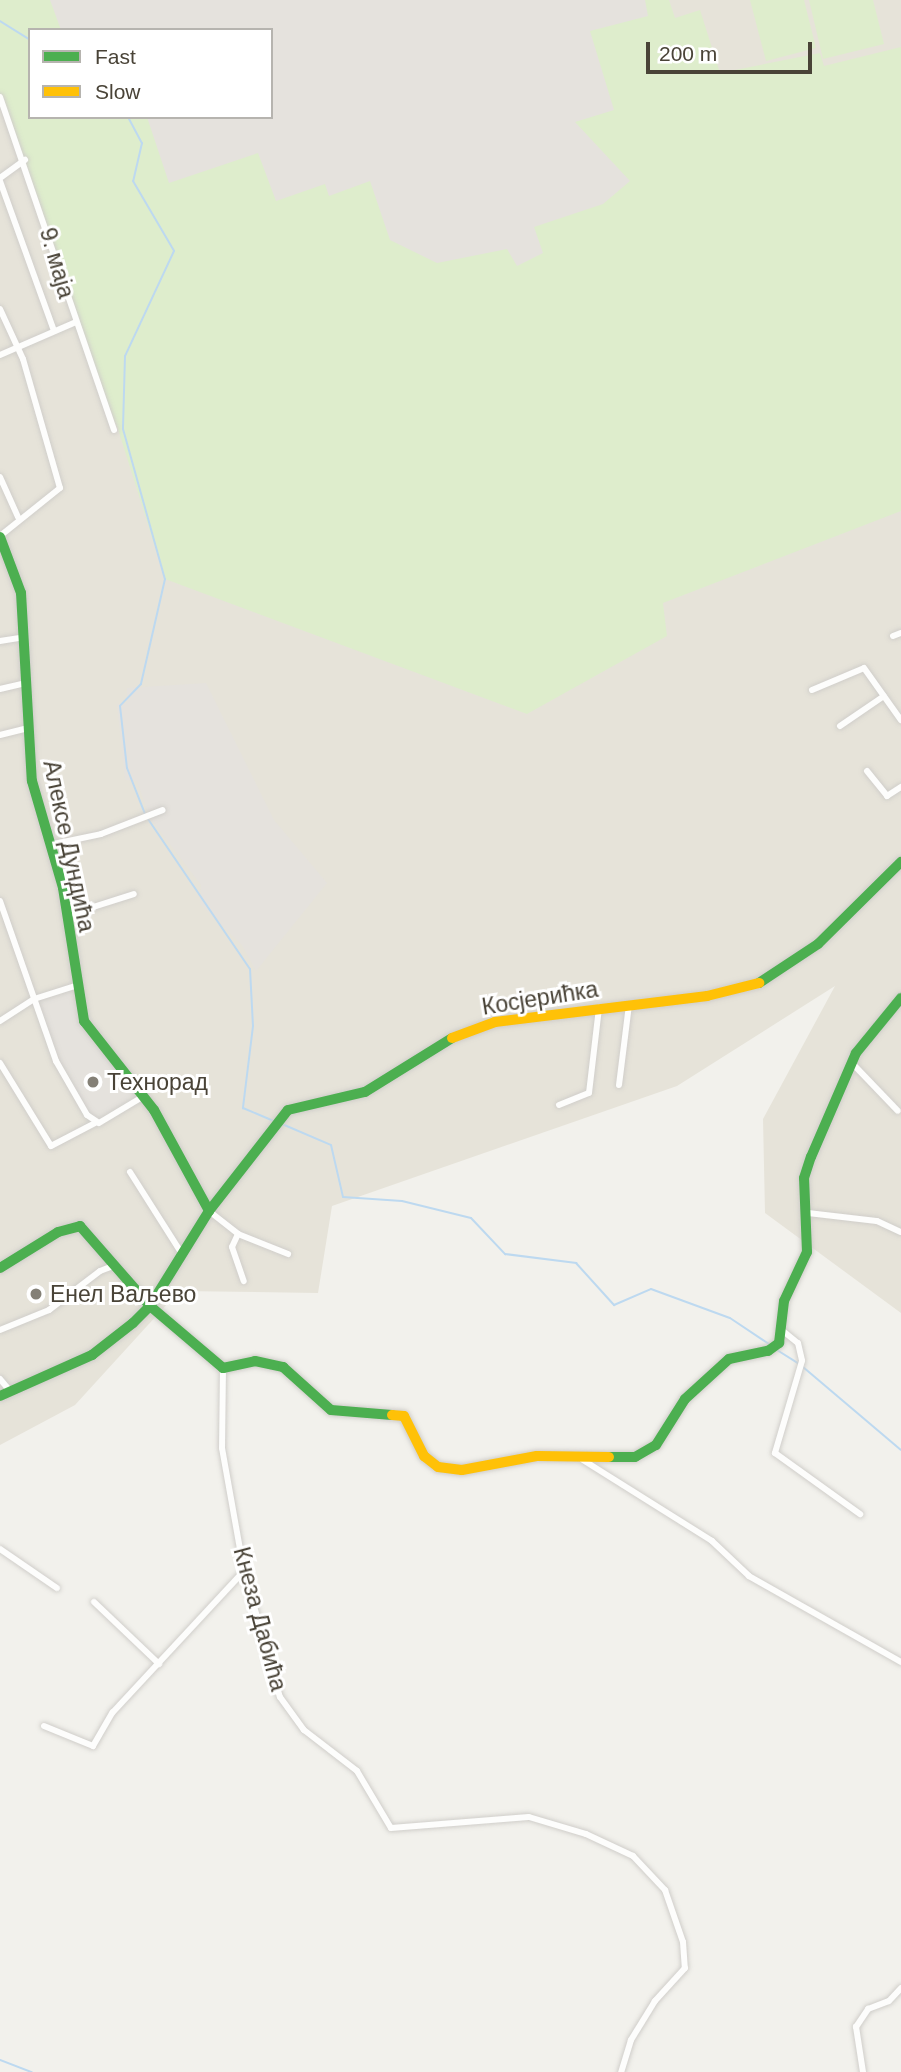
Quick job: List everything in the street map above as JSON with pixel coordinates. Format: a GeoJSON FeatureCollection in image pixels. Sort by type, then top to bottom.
{"type":"FeatureCollection","features":[{"type":"Feature","properties":{"kind":"street","name":"9. маја"},"geometry":{"type":"LineString","coordinates":[[0,97],[25,160],[74,323],[114,430]]}},
{"type":"Feature","properties":{"kind":"street"},"geometry":{"type":"LineString","coordinates":[[25,160],[0,180],[54,331]]}},
{"type":"Feature","properties":{"kind":"street"},"geometry":{"type":"LineString","coordinates":[[0,309],[17,347]]}},
{"type":"Feature","properties":{"kind":"street"},"geometry":{"type":"LineString","coordinates":[[0,355],[74,323]]}},
{"type":"Feature","properties":{"kind":"street","name":"Алексе Дундића"},"geometry":{"type":"LineString","coordinates":[[17,347],[60,488],[18,517],[0,536],[22,593],[32,780],[68,915],[75,986],[86,1026],[144,1096],[209,1211]]}},
{"type":"Feature","properties":{"kind":"street"},"geometry":{"type":"LineString","coordinates":[[0,477],[18,517]]}},
{"type":"Feature","properties":{"kind":"street"},"geometry":{"type":"LineString","coordinates":[[893,636],[901,633]]}},
{"type":"Feature","properties":{"kind":"street"},"geometry":{"type":"LineString","coordinates":[[0,642],[25,637]]}},
{"type":"Feature","properties":{"kind":"street"},"geometry":{"type":"LineString","coordinates":[[812,690],[864,668],[901,720]]}},
{"type":"Feature","properties":{"kind":"street"},"geometry":{"type":"LineString","coordinates":[[0,689],[26,683]]}},
{"type":"Feature","properties":{"kind":"street"},"geometry":{"type":"LineString","coordinates":[[840,726],[884,696]]}},
{"type":"Feature","properties":{"kind":"street"},"geometry":{"type":"LineString","coordinates":[[0,735],[28,728]]}},
{"type":"Feature","properties":{"kind":"street"},"geometry":{"type":"LineString","coordinates":[[867,771],[888,797],[901,787]]}},
{"type":"Feature","properties":{"kind":"street"},"geometry":{"type":"LineString","coordinates":[[49,845],[101,834],[163,810]]}},
{"type":"Feature","properties":{"kind":"street","name":"Косјерићка"},"geometry":{"type":"LineString","coordinates":[[5,1394],[92,1355],[150,1306],[209,1211],[281,1114],[296,1106],[365,1092],[459,1032],[600,1008],[707,996],[758,984],[785,970],[901,862]]}},
{"type":"Feature","properties":{"kind":"street"},"geometry":{"type":"LineString","coordinates":[[68,915],[134,894]]}},
{"type":"Feature","properties":{"kind":"street"},"geometry":{"type":"LineString","coordinates":[[0,901],[65,1079],[95,1123]]}},
{"type":"Feature","properties":{"kind":"street"},"geometry":{"type":"LineString","coordinates":[[0,927],[8,922]]}},
{"type":"Feature","properties":{"kind":"street"},"geometry":{"type":"LineString","coordinates":[[0,1021],[34,999],[75,986]]}},
{"type":"Feature","properties":{"kind":"street"},"geometry":{"type":"LineString","coordinates":[[0,1268],[74,1224],[116,1265],[150,1306],[223,1368],[255,1361],[283,1367],[331,1410],[404,1416],[424,1456],[438,1467],[462,1470],[537,1456],[583,1460],[635,1457],[656,1445],[685,1399],[729,1359],[768,1351],[779,1343],[783,1331],[784,1301],[807,1252],[808,1213],[804,1178],[811,1157],[852,1063],[901,998]]}},
{"type":"Feature","properties":{"kind":"street"},"geometry":{"type":"LineString","coordinates":[[619,1085],[629,1005]]}},
{"type":"Feature","properties":{"kind":"street"},"geometry":{"type":"LineString","coordinates":[[559,1105],[589,1093],[600,1008]]}},
{"type":"Feature","properties":{"kind":"street"},"geometry":{"type":"LineString","coordinates":[[0,1063],[51,1146],[144,1096]]}},
{"type":"Feature","properties":{"kind":"street"},"geometry":{"type":"LineString","coordinates":[[852,1063],[898,1111]]}},
{"type":"Feature","properties":{"kind":"street"},"geometry":{"type":"LineString","coordinates":[[130,1172],[182,1254]]}},
{"type":"Feature","properties":{"kind":"street"},"geometry":{"type":"LineString","coordinates":[[209,1211],[238,1234],[288,1254]]}},
{"type":"Feature","properties":{"kind":"street"},"geometry":{"type":"LineString","coordinates":[[808,1213],[877,1221],[901,1233]]}},
{"type":"Feature","properties":{"kind":"street"},"geometry":{"type":"LineString","coordinates":[[238,1234],[232,1247],[244,1281]]}},
{"type":"Feature","properties":{"kind":"street"},"geometry":{"type":"LineString","coordinates":[[0,1330],[49,1310],[100,1271],[116,1265]]}},
{"type":"Feature","properties":{"kind":"street"},"geometry":{"type":"LineString","coordinates":[[783,1331],[798,1343],[802,1361],[801,1372],[775,1453],[860,1514]]}},
{"type":"Feature","properties":{"kind":"street","name":"Кнеза Дабића"},"geometry":{"type":"LineString","coordinates":[[223,1368],[222,1448],[244,1571],[279,1698],[304,1730],[357,1771],[391,1828],[529,1817],[586,1834],[633,1856],[665,1890],[683,1942],[685,1968],[649,2011],[621,2057],[621,2072]]}},
{"type":"Feature","properties":{"kind":"street"},"geometry":{"type":"LineString","coordinates":[[0,1379],[5,1394]]}},
{"type":"Feature","properties":{"kind":"street"},"geometry":{"type":"LineString","coordinates":[[583,1460],[712,1541],[749,1576],[901,1662]]}},
{"type":"Feature","properties":{"kind":"street"},"geometry":{"type":"LineString","coordinates":[[0,1549],[57,1588]]}},
{"type":"Feature","properties":{"kind":"street"},"geometry":{"type":"LineString","coordinates":[[44,1726],[93,1746],[113,1712],[244,1571]]}},
{"type":"Feature","properties":{"kind":"street"},"geometry":{"type":"LineString","coordinates":[[94,1602],[159,1664]]}},
{"type":"Feature","properties":{"kind":"street"},"geometry":{"type":"LineString","coordinates":[[863,2072],[856,2027],[868,2009],[889,2001],[901,1988]]}},
{"type":"Feature","properties":{"kind":"shaded area"},"geometry":{"type":"Polygon","coordinates":[[[0,0],[901,0],[901,1313],[765,1213],[763,1119],[835,986],[677,1086],[332,1206],[318,1293],[179,1291],[75,1405],[0,1445],[0,0]]]}},
{"type":"Feature","properties":{"kind":"shaded area"},"geometry":{"type":"Polygon","coordinates":[[[0,0],[668,0],[694,84],[901,511],[663,603],[667,636],[527,714],[165,579],[118,429],[74,323],[25,160],[0,97],[0,0]]]}},
{"type":"Feature","properties":{"kind":"shaded area"},"geometry":{"type":"Polygon","coordinates":[[[206,683],[274,820],[327,883],[256,971],[242,945],[200,904],[201,885],[150,818],[137,781],[125,780],[117,704],[127,703],[127,688],[206,683]]]}},
{"type":"Feature","properties":{"kind":"shaded area"},"geometry":{"type":"Polygon","coordinates":[[[75,986],[83,1017],[144,1096],[95,1123],[70,1089],[34,999],[75,986]]]}},
{"type":"Feature","properties":{"kind":"green space"},"geometry":{"type":"Polygon","coordinates":[[[0,0],[50,0],[60,28],[28,28],[28,119],[148,119],[169,183],[258,153],[276,201],[325,184],[329,196],[370,181],[390,240],[437,263],[507,249],[517,266],[543,253],[534,227],[603,204],[630,181],[575,122],[614,110],[590,31],[648,16],[645,0],[669,0],[675,18],[700,10],[720,73],[820,53],[824,66],[901,47],[901,511],[663,603],[667,636],[527,714],[165,579],[118,429],[74,323],[25,160],[0,97],[0,0]]]}},
{"type":"Feature","properties":{"kind":"green space"},"geometry":{"type":"Polygon","coordinates":[[[750,0],[804,0],[816,48],[766,61],[750,0]]]}},
{"type":"Feature","properties":{"kind":"green space"},"geometry":{"type":"Polygon","coordinates":[[[809,0],[873,0],[884,44],[823,59],[809,0]]]}},
{"type":"Feature","properties":{"kind":"waterway"},"geometry":{"type":"LineString","coordinates":[[0,21],[28,39]]}},
{"type":"Feature","properties":{"kind":"waterway"},"geometry":{"type":"LineString","coordinates":[[129,119],[142,143],[133,181],[174,251],[125,356],[123,429],[165,579],[141,684],[120,706],[127,768],[145,814]]}},
{"type":"Feature","properties":{"kind":"waterway"},"geometry":{"type":"LineString","coordinates":[[148,819],[250,969],[253,1026],[243,1108],[274,1121]]}},
{"type":"Feature","properties":{"kind":"waterway"},"geometry":{"type":"LineString","coordinates":[[282,1124],[331,1145],[343,1197],[402,1201],[471,1218],[505,1254],[576,1263],[614,1305],[651,1289],[730,1318],[769,1344]]}},
{"type":"Feature","properties":{"kind":"waterway"},"geometry":{"type":"LineString","coordinates":[[777,1350],[799,1364]]}},
{"type":"Feature","properties":{"kind":"waterway"},"geometry":{"type":"LineString","coordinates":[[803,1367],[901,1450]]}},
{"type":"Feature","properties":{"kind":"waterway"},"geometry":{"type":"LineString","coordinates":[[0,2060],[32,2072]]}},
{"type":"Feature","properties":{"kind":"traffic: fast"},"geometry":{"type":"LineString","coordinates":[[0,537],[21,593],[32,781],[63,888],[84,1021],[154,1110],[209,1211]]}},
{"type":"Feature","properties":{"kind":"traffic: fast"},"geometry":{"type":"LineString","coordinates":[[759,983],[818,944],[901,862]]}},
{"type":"Feature","properties":{"kind":"traffic: fast"},"geometry":{"type":"LineString","coordinates":[[609,1457],[635,1457],[656,1445],[685,1399],[729,1359],[768,1351],[779,1343],[784,1301],[807,1252],[804,1178],[811,1157],[856,1053],[901,998]]}},
{"type":"Feature","properties":{"kind":"traffic: fast"},"geometry":{"type":"LineString","coordinates":[[0,1396],[92,1355],[133,1323],[150,1306],[209,1211],[288,1110],[365,1092],[452,1038]]}},
{"type":"Feature","properties":{"kind":"traffic: fast"},"geometry":{"type":"LineString","coordinates":[[0,1268],[58,1232],[80,1226],[150,1306],[223,1368],[255,1361],[283,1367],[331,1410],[392,1415]]}},
{"type":"Feature","properties":{"kind":"traffic: slow"},"geometry":{"type":"LineString","coordinates":[[452,1038],[495,1022],[707,996],[759,983]]}},
{"type":"Feature","properties":{"kind":"traffic: slow"},"geometry":{"type":"LineString","coordinates":[[392,1415],[404,1416],[424,1456],[438,1467],[462,1470],[537,1456],[609,1457]]}},
{"type":"Feature","properties":{"kind":"place","name":"Технорад"},"geometry":{"type":"Point","coordinates":[93,1082]}},
{"type":"Feature","properties":{"kind":"place","name":"Енел Ваљево"},"geometry":{"type":"Point","coordinates":[36,1294]}}]}
